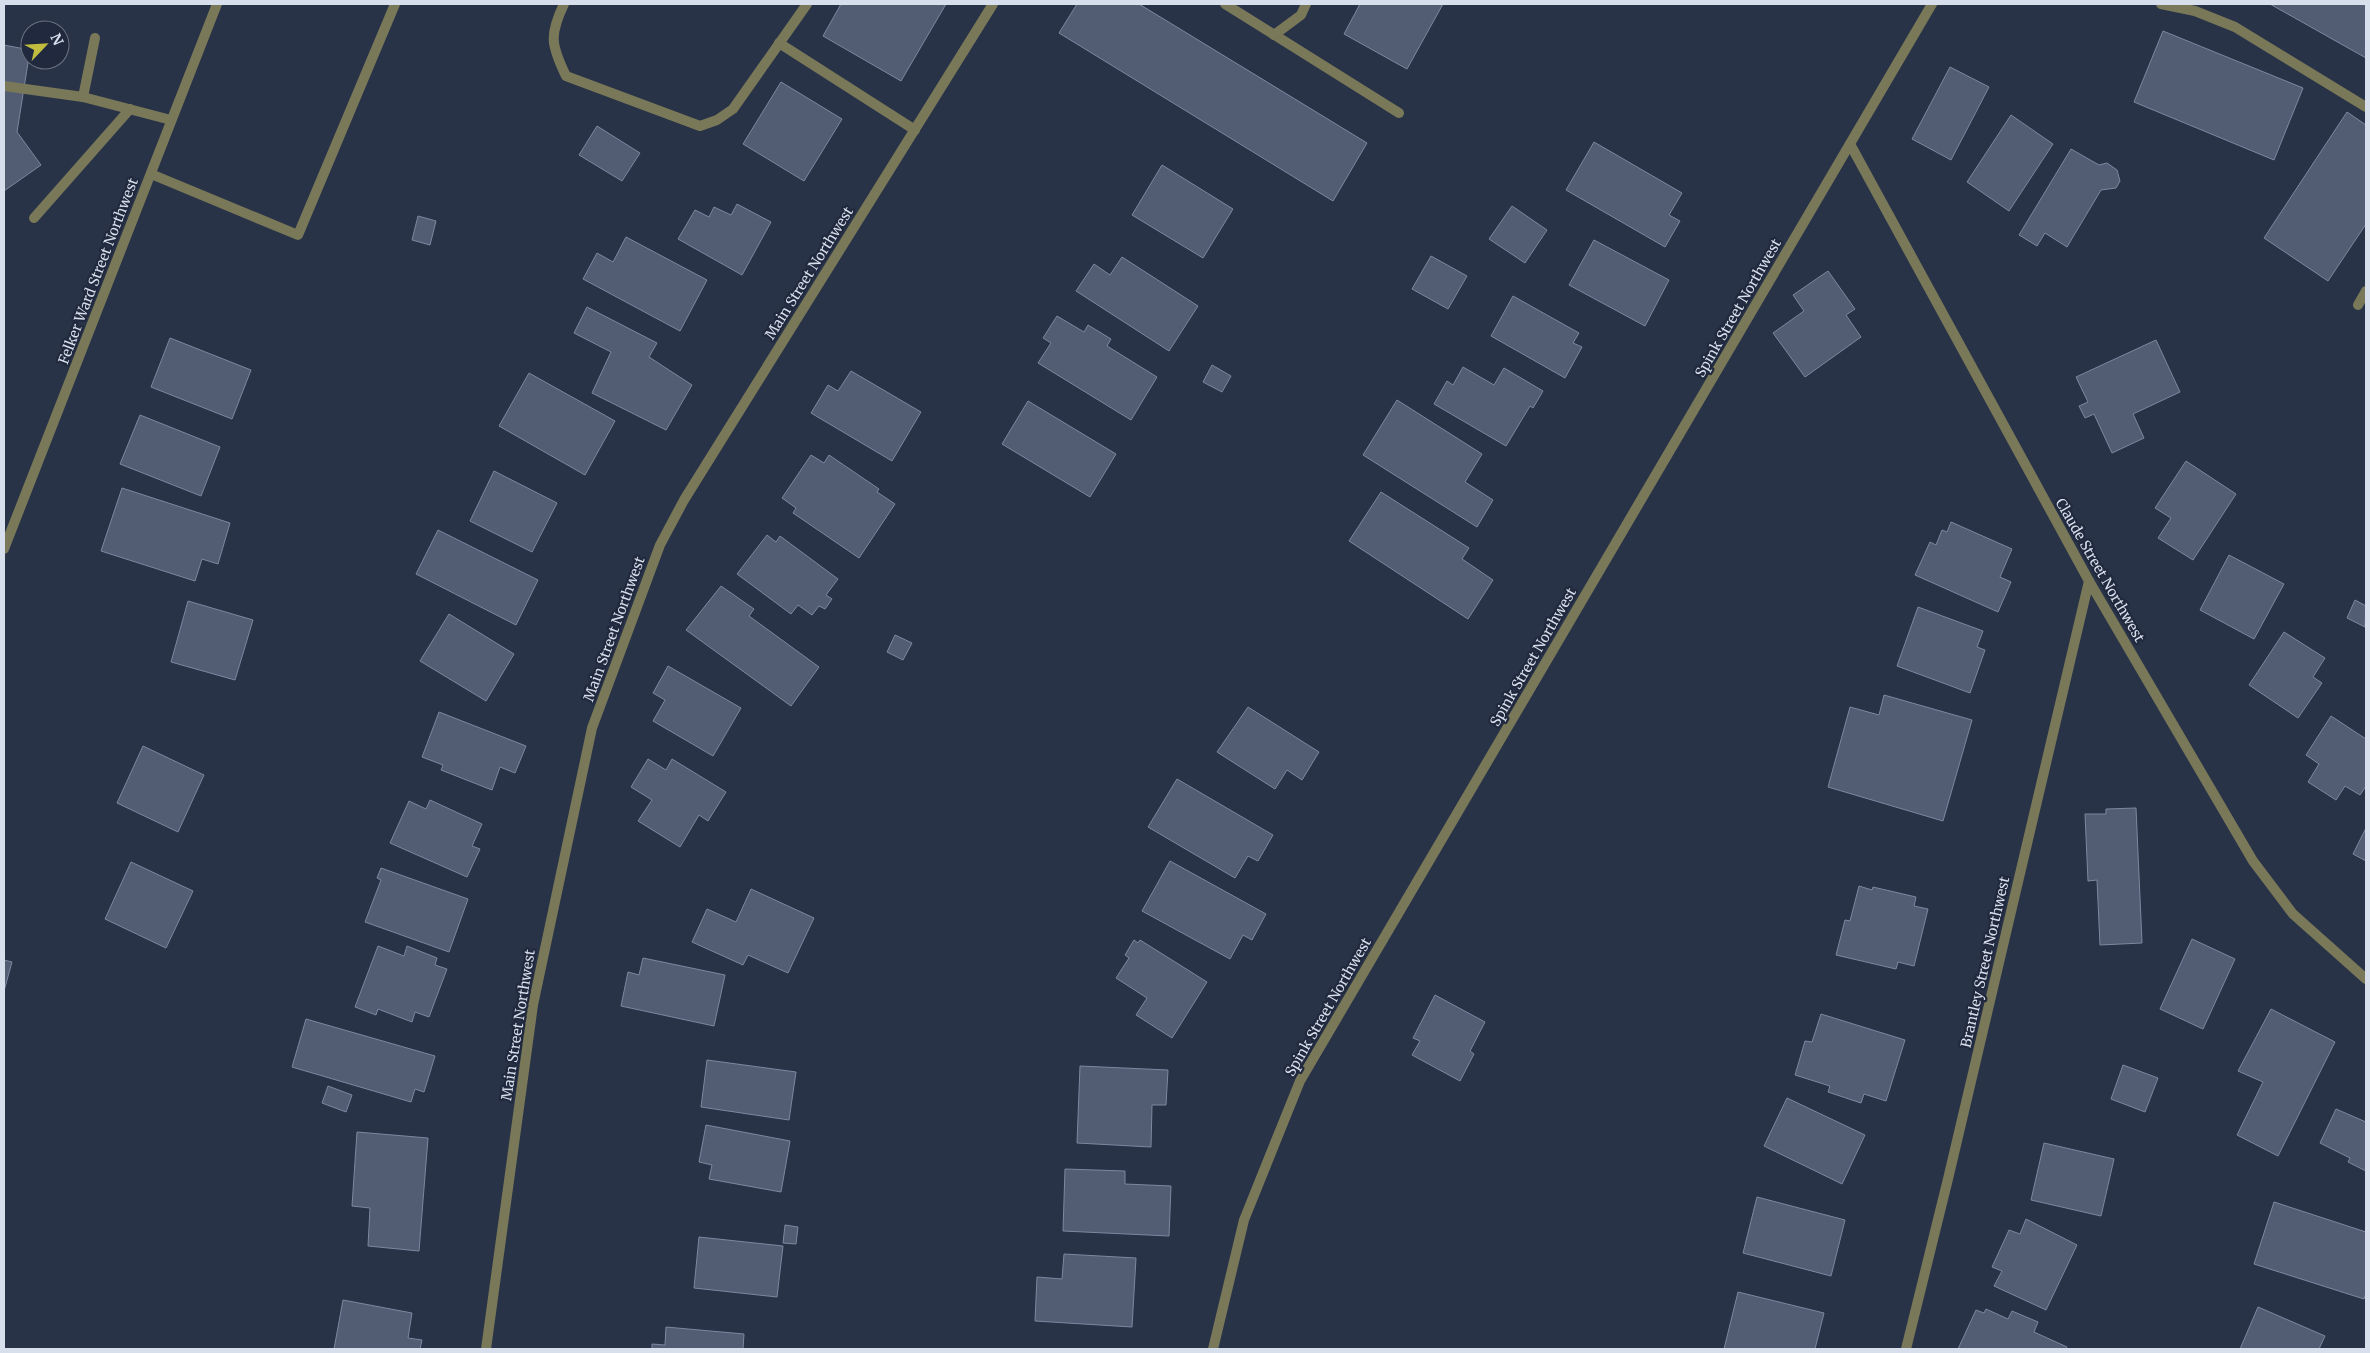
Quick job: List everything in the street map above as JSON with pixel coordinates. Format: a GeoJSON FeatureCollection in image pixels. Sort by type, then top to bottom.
{"type":"FeatureCollection","features":[{"type":"Feature","properties":{"kind":"street","name":"Felker Ward Street Northwest"},"geometry":{"type":"LineString","coordinates":[[4,549],[217,4]]}},
{"type":"Feature","properties":{"kind":"street"},"geometry":{"type":"LineString","coordinates":[[151,174],[298,235],[394,4]]}},
{"type":"Feature","properties":{"kind":"street"},"geometry":{"type":"LineString","coordinates":[[564,4],[555,23],[552,42],[566,76],[700,126],[716,120],[733,110],[807,4]]}},
{"type":"Feature","properties":{"kind":"street","name":"Main Street Northwest"},"geometry":{"type":"LineString","coordinates":[[486,1349],[533,1005],[592,728],[660,545],[684,500],[993,4]]}},
{"type":"Feature","properties":{"kind":"street"},"geometry":{"type":"LineString","coordinates":[[1225,4],[1399,113]]}},
{"type":"Feature","properties":{"kind":"street"},"geometry":{"type":"LineString","coordinates":[[1274,35],[1302,16],[1306,4]]}},
{"type":"Feature","properties":{"kind":"street","name":"Spink Street Northwest"},"geometry":{"type":"LineString","coordinates":[[1213,1349],[1244,1220],[1300,1081],[1932,4]]}},
{"type":"Feature","properties":{"kind":"street"},"geometry":{"type":"LineString","coordinates":[[2161,4],[2195,11],[2234,27],[2366,107]]}},
{"type":"Feature","properties":{"kind":"street"},"geometry":{"type":"LineString","coordinates":[[83,96],[95,38]]}},
{"type":"Feature","properties":{"kind":"street"},"geometry":{"type":"LineString","coordinates":[[779,43],[914,130]]}},
{"type":"Feature","properties":{"kind":"street"},"geometry":{"type":"LineString","coordinates":[[4,86],[83,96],[171,120]]}},
{"type":"Feature","properties":{"kind":"street"},"geometry":{"type":"LineString","coordinates":[[34,218],[130,109]]}},
{"type":"Feature","properties":{"kind":"street","name":"Claude Street Northwest"},"geometry":{"type":"LineString","coordinates":[[1850,144],[2089,581],[2253,861],[2293,914],[2366,979]]}},
{"type":"Feature","properties":{"kind":"street"},"geometry":{"type":"LineString","coordinates":[[2358,305],[2366,291]]}},
{"type":"Feature","properties":{"kind":"street","name":"Brantley Street Northwest"},"geometry":{"type":"LineString","coordinates":[[1906,1349],[2089,581]]}},
{"type":"Feature","properties":{"kind":"building"},"geometry":{"type":"Polygon","coordinates":[[[841,4],[946,4],[901,81],[823,36],[841,4]]]}},
{"type":"Feature","properties":{"kind":"building"},"geometry":{"type":"Polygon","coordinates":[[[1077,4],[1139,4],[1367,143],[1333,201],[1059,33],[1077,4]]]}},
{"type":"Feature","properties":{"kind":"building"},"geometry":{"type":"Polygon","coordinates":[[[1360,4],[1443,4],[1407,69],[1344,34],[1360,4]]]}},
{"type":"Feature","properties":{"kind":"building"},"geometry":{"type":"Polygon","coordinates":[[[2270,4],[2366,4],[2366,58],[2270,4]]]}},
{"type":"Feature","properties":{"kind":"building"},"geometry":{"type":"Polygon","coordinates":[[[2163,31],[2303,88],[2274,160],[2134,102],[2163,31]]]}},
{"type":"Feature","properties":{"kind":"building"},"geometry":{"type":"Polygon","coordinates":[[[4,45],[20,48],[20,70],[27,70],[17,132],[41,165],[4,191],[4,45]]]}},
{"type":"Feature","properties":{"kind":"building"},"geometry":{"type":"Polygon","coordinates":[[[1950,67],[1989,87],[1951,160],[1912,139],[1950,67]]]}},
{"type":"Feature","properties":{"kind":"building"},"geometry":{"type":"Polygon","coordinates":[[[781,82],[842,119],[804,181],[743,144],[781,82]]]}},
{"type":"Feature","properties":{"kind":"building"},"geometry":{"type":"Polygon","coordinates":[[[2347,112],[2366,125],[2366,224],[2328,281],[2264,238],[2347,112]]]}},
{"type":"Feature","properties":{"kind":"building"},"geometry":{"type":"Polygon","coordinates":[[[2011,115],[2053,144],[2009,211],[1967,182],[2011,115]]]}},
{"type":"Feature","properties":{"kind":"building"},"geometry":{"type":"Polygon","coordinates":[[[597,126],[640,153],[622,181],[579,155],[597,126]]]}},
{"type":"Feature","properties":{"kind":"building"},"geometry":{"type":"Polygon","coordinates":[[[1594,142],[1682,193],[1669,215],[1680,221],[1665,247],[1566,190],[1594,142]]]}},
{"type":"Feature","properties":{"kind":"building"},"geometry":{"type":"Polygon","coordinates":[[[2071,149],[2099,165],[2107,163],[2117,170],[2120,181],[2116,188],[2101,190],[2067,247],[2045,233],[2037,246],[2019,235],[2071,149]]]}},
{"type":"Feature","properties":{"kind":"building"},"geometry":{"type":"Polygon","coordinates":[[[1162,165],[1233,209],[1203,258],[1132,215],[1162,165]]]}},
{"type":"Feature","properties":{"kind":"building"},"geometry":{"type":"Polygon","coordinates":[[[737,204],[771,222],[742,275],[678,239],[695,210],[709,217],[714,207],[731,215],[737,204]]]}},
{"type":"Feature","properties":{"kind":"building"},"geometry":{"type":"Polygon","coordinates":[[[1512,206],[1547,230],[1525,263],[1489,239],[1512,206]]]}},
{"type":"Feature","properties":{"kind":"building"},"geometry":{"type":"Polygon","coordinates":[[[418,216],[436,221],[430,245],[412,240],[418,216]]]}},
{"type":"Feature","properties":{"kind":"building"},"geometry":{"type":"Polygon","coordinates":[[[626,237],[707,280],[680,331],[583,279],[597,253],[613,262],[626,237]]]}},
{"type":"Feature","properties":{"kind":"building"},"geometry":{"type":"Polygon","coordinates":[[[1594,240],[1669,280],[1645,326],[1569,285],[1594,240]]]}},
{"type":"Feature","properties":{"kind":"building"},"geometry":{"type":"Polygon","coordinates":[[[1431,256],[1467,276],[1448,309],[1412,289],[1431,256]]]}},
{"type":"Feature","properties":{"kind":"building"},"geometry":{"type":"Polygon","coordinates":[[[1122,257],[1198,306],[1169,351],[1076,291],[1094,264],[1110,275],[1122,257]]]}},
{"type":"Feature","properties":{"kind":"building"},"geometry":{"type":"Polygon","coordinates":[[[1828,271],[1855,309],[1846,315],[1861,337],[1805,377],[1773,333],[1804,311],[1793,295],[1828,271]]]}},
{"type":"Feature","properties":{"kind":"building"},"geometry":{"type":"Polygon","coordinates":[[[1513,296],[1579,333],[1573,343],[1582,347],[1565,378],[1491,336],[1513,296]]]}},
{"type":"Feature","properties":{"kind":"building"},"geometry":{"type":"Polygon","coordinates":[[[587,307],[657,343],[649,357],[692,385],[666,430],[592,393],[611,352],[574,333],[587,307]]]}},
{"type":"Feature","properties":{"kind":"building"},"geometry":{"type":"Polygon","coordinates":[[[1057,316],[1084,332],[1088,325],[1111,339],[1107,346],[1157,377],[1131,420],[1038,363],[1051,343],[1043,338],[1057,316]]]}},
{"type":"Feature","properties":{"kind":"building"},"geometry":{"type":"Polygon","coordinates":[[[170,338],[251,370],[232,419],[151,387],[170,338]]]}},
{"type":"Feature","properties":{"kind":"building"},"geometry":{"type":"Polygon","coordinates":[[[2156,340],[2180,392],[2133,414],[2144,438],[2112,453],[2094,414],[2085,418],[2079,406],[2088,402],[2076,377],[2156,340]]]}},
{"type":"Feature","properties":{"kind":"building"},"geometry":{"type":"Polygon","coordinates":[[[1212,365],[1231,376],[1222,392],[1203,382],[1212,365]]]}},
{"type":"Feature","properties":{"kind":"building"},"geometry":{"type":"Polygon","coordinates":[[[1463,367],[1494,385],[1504,368],[1543,391],[1533,408],[1530,406],[1506,446],[1434,404],[1447,381],[1453,385],[1463,367]]]}},
{"type":"Feature","properties":{"kind":"building"},"geometry":{"type":"Polygon","coordinates":[[[851,371],[921,412],[892,461],[811,413],[828,385],[838,391],[851,371]]]}},
{"type":"Feature","properties":{"kind":"building"},"geometry":{"type":"Polygon","coordinates":[[[529,373],[615,421],[585,475],[499,426],[529,373]]]}},
{"type":"Feature","properties":{"kind":"building"},"geometry":{"type":"Polygon","coordinates":[[[1397,400],[1482,454],[1465,482],[1493,500],[1477,527],[1363,455],[1397,400]]]}},
{"type":"Feature","properties":{"kind":"building"},"geometry":{"type":"Polygon","coordinates":[[[1028,401],[1116,454],[1090,497],[1002,444],[1028,401]]]}},
{"type":"Feature","properties":{"kind":"building"},"geometry":{"type":"Polygon","coordinates":[[[140,415],[220,447],[201,496],[120,464],[140,415]]]}},
{"type":"Feature","properties":{"kind":"building"},"geometry":{"type":"Polygon","coordinates":[[[811,455],[824,463],[829,455],[879,489],[877,492],[895,504],[859,558],[793,513],[796,508],[782,498],[811,455]]]}},
{"type":"Feature","properties":{"kind":"building"},"geometry":{"type":"Polygon","coordinates":[[[2186,461],[2236,494],[2193,560],[2158,538],[2171,518],[2155,508],[2186,461]]]}},
{"type":"Feature","properties":{"kind":"building"},"geometry":{"type":"Polygon","coordinates":[[[494,471],[557,503],[532,552],[470,521],[494,471]]]}},
{"type":"Feature","properties":{"kind":"building"},"geometry":{"type":"Polygon","coordinates":[[[122,488],[230,523],[218,564],[202,559],[195,581],[101,551],[122,488]]]}},
{"type":"Feature","properties":{"kind":"building"},"geometry":{"type":"Polygon","coordinates":[[[1381,492],[1469,548],[1462,559],[1493,580],[1468,619],[1349,541],[1381,492]]]}},
{"type":"Feature","properties":{"kind":"building"},"geometry":{"type":"Polygon","coordinates":[[[1951,522],[2012,549],[2000,577],[2011,582],[1998,612],[1915,575],[1930,542],[1936,545],[1942,530],[1947,532],[1951,522]]]}},
{"type":"Feature","properties":{"kind":"building"},"geometry":{"type":"Polygon","coordinates":[[[438,530],[538,580],[516,625],[416,574],[438,530]]]}},
{"type":"Feature","properties":{"kind":"building"},"geometry":{"type":"Polygon","coordinates":[[[767,535],[776,542],[780,536],[838,579],[826,595],[832,599],[825,609],[819,606],[812,615],[798,605],[791,614],[737,574],[767,535]]]}},
{"type":"Feature","properties":{"kind":"building"},"geometry":{"type":"Polygon","coordinates":[[[2229,555],[2284,584],[2254,639],[2200,610],[2229,555]]]}},
{"type":"Feature","properties":{"kind":"building"},"geometry":{"type":"Polygon","coordinates":[[[721,586],[754,609],[749,616],[819,667],[791,706],[686,630],[721,586]]]}},
{"type":"Feature","properties":{"kind":"building"},"geometry":{"type":"Polygon","coordinates":[[[2355,600],[2366,606],[2365,627],[2347,618],[2355,600]]]}},
{"type":"Feature","properties":{"kind":"building"},"geometry":{"type":"Polygon","coordinates":[[[188,601],[253,620],[235,680],[171,662],[188,601]]]}},
{"type":"Feature","properties":{"kind":"building"},"geometry":{"type":"Polygon","coordinates":[[[1918,607],[1983,631],[1977,647],[1985,650],[1970,693],[1897,666],[1918,607]]]}},
{"type":"Feature","properties":{"kind":"building"},"geometry":{"type":"Polygon","coordinates":[[[449,614],[514,654],[486,701],[420,661],[449,614]]]}},
{"type":"Feature","properties":{"kind":"building"},"geometry":{"type":"Polygon","coordinates":[[[2284,632],[2325,658],[2313,677],[2322,683],[2298,718],[2249,685],[2284,632]]]}},
{"type":"Feature","properties":{"kind":"building"},"geometry":{"type":"Polygon","coordinates":[[[895,635],[912,643],[903,660],[887,652],[895,635]]]}},
{"type":"Feature","properties":{"kind":"building"},"geometry":{"type":"Polygon","coordinates":[[[668,666],[741,708],[713,756],[653,721],[665,700],[653,693],[668,666]]]}},
{"type":"Feature","properties":{"kind":"building"},"geometry":{"type":"Polygon","coordinates":[[[1884,695],[1972,720],[1943,821],[1828,787],[1850,707],[1879,715],[1884,695]]]}},
{"type":"Feature","properties":{"kind":"building"},"geometry":{"type":"Polygon","coordinates":[[[1248,707],[1319,752],[1302,780],[1287,770],[1275,789],[1217,752],[1248,707]]]}},
{"type":"Feature","properties":{"kind":"building"},"geometry":{"type":"Polygon","coordinates":[[[439,712],[526,746],[515,773],[500,767],[492,790],[441,770],[443,765],[422,757],[439,712]]]}},
{"type":"Feature","properties":{"kind":"building"},"geometry":{"type":"Polygon","coordinates":[[[2331,716],[2366,739],[2366,786],[2360,795],[2345,786],[2336,800],[2308,782],[2319,764],[2306,755],[2331,716]]]}},
{"type":"Feature","properties":{"kind":"building"},"geometry":{"type":"Polygon","coordinates":[[[143,746],[204,775],[178,832],[117,803],[143,746]]]}},
{"type":"Feature","properties":{"kind":"building"},"geometry":{"type":"Polygon","coordinates":[[[648,759],[666,770],[672,759],[726,792],[708,821],[699,815],[680,847],[638,821],[652,800],[631,787],[648,759]]]}},
{"type":"Feature","properties":{"kind":"building"},"geometry":{"type":"Polygon","coordinates":[[[1177,779],[1273,835],[1258,861],[1248,856],[1235,878],[1148,827],[1177,779]]]}},
{"type":"Feature","properties":{"kind":"building"},"geometry":{"type":"Polygon","coordinates":[[[430,800],[482,824],[472,846],[480,849],[467,877],[390,843],[409,801],[426,809],[430,800]]]}},
{"type":"Feature","properties":{"kind":"building"},"geometry":{"type":"Polygon","coordinates":[[[2136,808],[2142,943],[2100,945],[2097,880],[2088,881],[2085,814],[2106,814],[2106,809],[2136,808]]]}},
{"type":"Feature","properties":{"kind":"building"},"geometry":{"type":"Polygon","coordinates":[[[2366,828],[2366,861],[2353,854],[2366,828]]]}},
{"type":"Feature","properties":{"kind":"building"},"geometry":{"type":"Polygon","coordinates":[[[1170,861],[1266,914],[1252,940],[1243,935],[1230,959],[1142,911],[1170,861]]]}},
{"type":"Feature","properties":{"kind":"building"},"geometry":{"type":"Polygon","coordinates":[[[131,862],[193,891],[166,948],[105,919],[131,862]]]}},
{"type":"Feature","properties":{"kind":"building"},"geometry":{"type":"Polygon","coordinates":[[[381,868],[468,899],[449,952],[365,922],[381,880],[377,878],[381,868]]]}},
{"type":"Feature","properties":{"kind":"building"},"geometry":{"type":"Polygon","coordinates":[[[1859,886],[1872,890],[1873,887],[1916,897],[1914,906],[1928,909],[1914,966],[1898,962],[1896,969],[1836,955],[1845,920],[1850,921],[1859,886]]]}},
{"type":"Feature","properties":{"kind":"building"},"geometry":{"type":"Polygon","coordinates":[[[751,889],[814,918],[788,973],[748,955],[743,965],[692,942],[707,909],[736,922],[751,889]]]}},
{"type":"Feature","properties":{"kind":"building"},"geometry":{"type":"Polygon","coordinates":[[[2192,939],[2235,959],[2203,1029],[2160,1009],[2192,939]]]}},
{"type":"Feature","properties":{"kind":"building"},"geometry":{"type":"Polygon","coordinates":[[[1134,940],[1138,943],[1140,940],[1207,982],[1172,1038],[1136,1015],[1147,998],[1116,978],[1129,958],[1125,955],[1134,940]]]}},
{"type":"Feature","properties":{"kind":"building"},"geometry":{"type":"Polygon","coordinates":[[[378,946],[404,956],[407,946],[437,958],[435,965],[447,969],[429,1017],[415,1012],[412,1022],[378,1009],[376,1015],[355,1007],[378,946]]]}},
{"type":"Feature","properties":{"kind":"building"},"geometry":{"type":"Polygon","coordinates":[[[643,958],[725,975],[714,1026],[621,1006],[628,972],[639,975],[643,958]]]}},
{"type":"Feature","properties":{"kind":"building"},"geometry":{"type":"Polygon","coordinates":[[[4,960],[12,962],[4,991],[4,960]]]}},
{"type":"Feature","properties":{"kind":"building"},"geometry":{"type":"Polygon","coordinates":[[[1435,995],[1485,1022],[1470,1051],[1474,1054],[1460,1081],[1412,1055],[1420,1041],[1413,1038],[1435,995]]]}},
{"type":"Feature","properties":{"kind":"building"},"geometry":{"type":"Polygon","coordinates":[[[2271,1009],[2335,1042],[2278,1156],[2237,1135],[2263,1082],[2238,1071],[2271,1009]]]}},
{"type":"Feature","properties":{"kind":"building"},"geometry":{"type":"Polygon","coordinates":[[[1821,1014],[1905,1040],[1886,1101],[1864,1094],[1861,1103],[1828,1092],[1830,1086],[1795,1075],[1805,1041],[1812,1042],[1821,1014]]]}},
{"type":"Feature","properties":{"kind":"building"},"geometry":{"type":"Polygon","coordinates":[[[306,1019],[435,1056],[424,1092],[415,1089],[411,1102],[292,1067],[306,1019]]]}},
{"type":"Feature","properties":{"kind":"building"},"geometry":{"type":"Polygon","coordinates":[[[707,1060],[796,1072],[789,1120],[701,1107],[707,1060]]]}},
{"type":"Feature","properties":{"kind":"building"},"geometry":{"type":"Polygon","coordinates":[[[2123,1065],[2158,1078],[2145,1112],[2111,1099],[2123,1065]]]}},
{"type":"Feature","properties":{"kind":"building"},"geometry":{"type":"Polygon","coordinates":[[[1080,1066],[1168,1070],[1166,1105],[1152,1105],[1151,1147],[1077,1143],[1080,1066]]]}},
{"type":"Feature","properties":{"kind":"building"},"geometry":{"type":"Polygon","coordinates":[[[328,1086],[352,1095],[346,1112],[322,1103],[328,1086]]]}},
{"type":"Feature","properties":{"kind":"building"},"geometry":{"type":"Polygon","coordinates":[[[1787,1098],[1865,1135],[1842,1184],[1764,1146],[1787,1098]]]}},
{"type":"Feature","properties":{"kind":"building"},"geometry":{"type":"Polygon","coordinates":[[[2336,1109],[2366,1122],[2366,1171],[2348,1162],[2350,1158],[2320,1143],[2336,1109]]]}},
{"type":"Feature","properties":{"kind":"building"},"geometry":{"type":"Polygon","coordinates":[[[706,1125],[790,1141],[781,1192],[709,1179],[712,1165],[699,1162],[706,1125]]]}},
{"type":"Feature","properties":{"kind":"building"},"geometry":{"type":"Polygon","coordinates":[[[357,1132],[428,1138],[419,1251],[368,1246],[370,1208],[352,1206],[357,1132]]]}},
{"type":"Feature","properties":{"kind":"building"},"geometry":{"type":"Polygon","coordinates":[[[2044,1143],[2114,1159],[2101,1216],[2031,1200],[2044,1143]]]}},
{"type":"Feature","properties":{"kind":"building"},"geometry":{"type":"Polygon","coordinates":[[[1065,1169],[1125,1171],[1125,1184],[1171,1186],[1169,1236],[1063,1231],[1065,1169]]]}},
{"type":"Feature","properties":{"kind":"building"},"geometry":{"type":"Polygon","coordinates":[[[1757,1197],[1845,1220],[1831,1276],[1743,1253],[1757,1197]]]}},
{"type":"Feature","properties":{"kind":"building"},"geometry":{"type":"Polygon","coordinates":[[[2274,1202],[2366,1232],[2366,1293],[2364,1299],[2254,1264],[2274,1202]]]}},
{"type":"Feature","properties":{"kind":"building"},"geometry":{"type":"Polygon","coordinates":[[[2026,1219],[2077,1245],[2046,1310],[1994,1286],[2002,1271],[1992,1267],[2009,1230],[2020,1234],[2026,1219]]]}},
{"type":"Feature","properties":{"kind":"building"},"geometry":{"type":"Polygon","coordinates":[[[785,1225],[798,1227],[796,1244],[783,1243],[785,1225]]]}},
{"type":"Feature","properties":{"kind":"building"},"geometry":{"type":"Polygon","coordinates":[[[699,1237],[783,1246],[777,1297],[694,1288],[699,1237]]]}},
{"type":"Feature","properties":{"kind":"building"},"geometry":{"type":"Polygon","coordinates":[[[1064,1254],[1136,1258],[1132,1327],[1035,1321],[1037,1277],[1062,1279],[1064,1254]]]}},
{"type":"Feature","properties":{"kind":"building"},"geometry":{"type":"Polygon","coordinates":[[[1738,1292],[1824,1313],[1815,1349],[1724,1349],[1738,1292]]]}},
{"type":"Feature","properties":{"kind":"building"},"geometry":{"type":"Polygon","coordinates":[[[343,1300],[412,1313],[408,1338],[422,1340],[420,1349],[334,1349],[343,1300]]]}},
{"type":"Feature","properties":{"kind":"building"},"geometry":{"type":"Polygon","coordinates":[[[2258,1307],[2325,1336],[2319,1349],[2240,1349],[2258,1307]]]}},
{"type":"Feature","properties":{"kind":"building"},"geometry":{"type":"Polygon","coordinates":[[[1986,1309],[2008,1319],[2012,1311],[2038,1322],[2034,1332],[2067,1347],[2066,1349],[1958,1349],[1976,1310],[1984,1313],[1986,1309]]]}},
{"type":"Feature","properties":{"kind":"building"},"geometry":{"type":"Polygon","coordinates":[[[666,1327],[744,1334],[743,1349],[652,1349],[652,1344],[665,1345],[666,1327]]]}}]}
